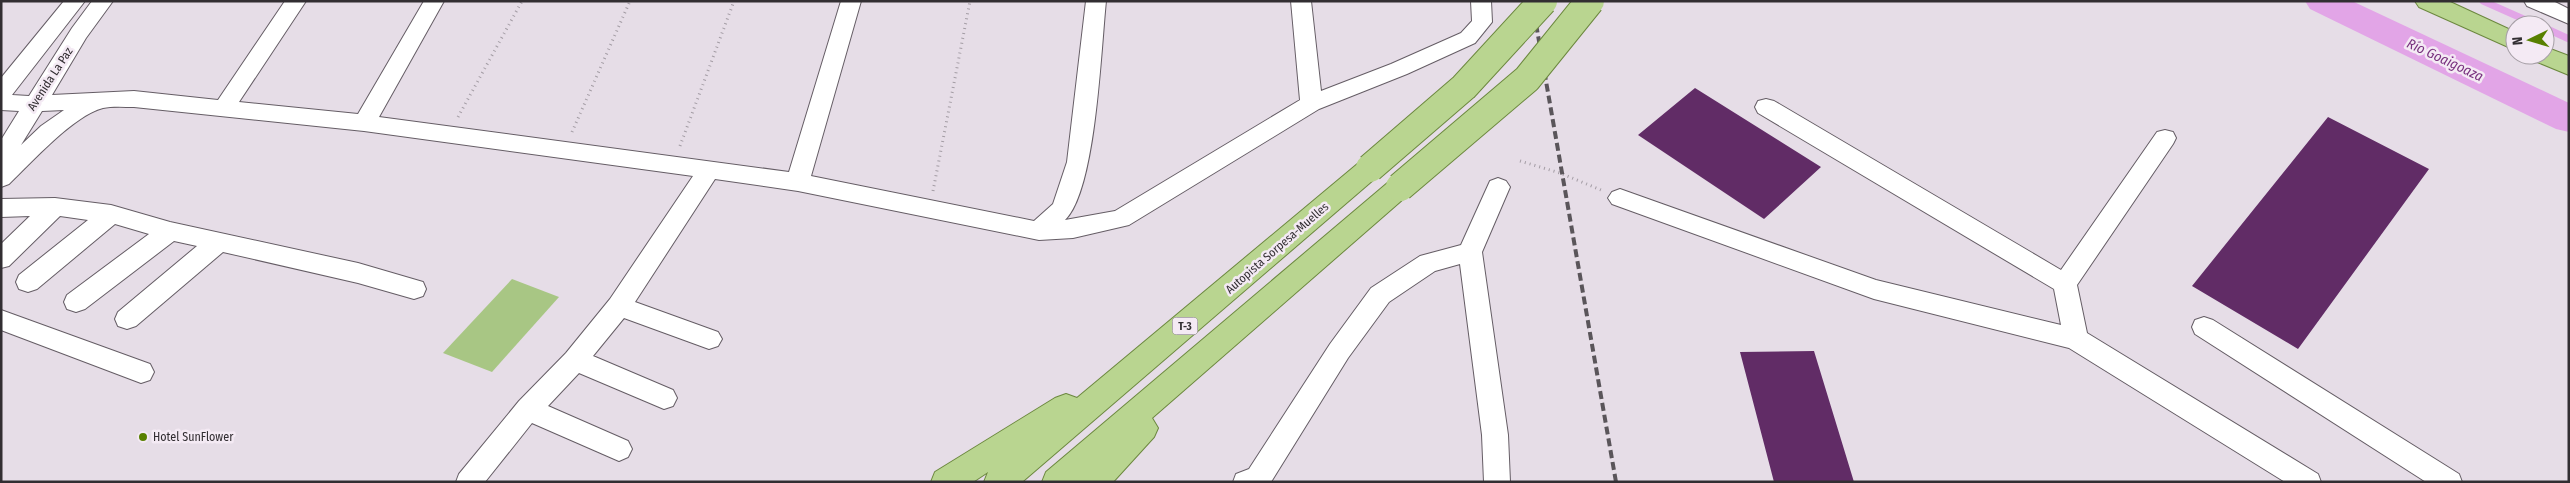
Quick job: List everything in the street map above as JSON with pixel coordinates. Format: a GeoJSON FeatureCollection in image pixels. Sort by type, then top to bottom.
{"type":"FeatureCollection","features":[{"type":"Feature","properties":{"kind":"main road","name":"Autopista Sorpesa-Muelles"},"geometry":{"type":"LineString","coordinates":[[999,482],[1464,87],[1543,1]]}},
{"type":"Feature","properties":{"kind":"main road"},"geometry":{"type":"LineString","coordinates":[[1058,482],[1233,329],[1526,79],[1590,1]]}},
{"type":"Feature","properties":{"kind":"main road"},"geometry":{"type":"LineString","coordinates":[[2427,1],[2505,37]]}},
{"type":"Feature","properties":{"kind":"main road"},"geometry":{"type":"LineString","coordinates":[[2555,60],[2569,66]]}},
{"type":"Feature","properties":{"kind":"main road"},"geometry":{"type":"LineString","coordinates":[[1093,482],[1233,329]]}},
{"type":"Feature","properties":{"kind":"main road"},"geometry":{"type":"LineString","coordinates":[[946,482],[1154,352]]}},
{"type":"Feature","properties":{"kind":"street","name":"Avenida La Paz"},"geometry":{"type":"LineString","coordinates":[[1,93],[21,71],[75,1]]}},
{"type":"Feature","properties":{"kind":"street","name":"Avenida La Paz"},"geometry":{"type":"LineString","coordinates":[[1,159],[79,33],[103,1]]}},
{"type":"Feature","properties":{"kind":"street"},"geometry":{"type":"LineString","coordinates":[[223,109],[296,1]]}},
{"type":"Feature","properties":{"kind":"street"},"geometry":{"type":"LineString","coordinates":[[364,123],[434,1]]}},
{"type":"Feature","properties":{"kind":"street"},"geometry":{"type":"LineString","coordinates":[[798,182],[851,1]]}},
{"type":"Feature","properties":{"kind":"street"},"geometry":{"type":"LineString","coordinates":[[1039,231],[1062,208],[1078,162],[1096,1]]}},
{"type":"Feature","properties":{"kind":"street"},"geometry":{"type":"LineString","coordinates":[[1301,1],[1311,103]]}},
{"type":"Feature","properties":{"kind":"street"},"geometry":{"type":"LineString","coordinates":[[1,102],[34,104],[103,99],[134,100],[364,123],[798,182],[1039,231],[1073,229],[1121,219],[1311,103],[1399,69],[1468,38],[1482,22],[1481,1]]}},
{"type":"Feature","properties":{"kind":"street"},"geometry":{"type":"LineString","coordinates":[[2534,1],[2569,17]]}},
{"type":"Feature","properties":{"kind":"street"},"geometry":{"type":"LineString","coordinates":[[21,71],[49,82],[123,93],[134,100]]}},
{"type":"Feature","properties":{"kind":"street"},"geometry":{"type":"LineString","coordinates":[[1,178],[49,132],[83,108],[103,99]]}},
{"type":"Feature","properties":{"kind":"street"},"geometry":{"type":"LineString","coordinates":[[1766,107],[2065,284]]}},
{"type":"Feature","properties":{"kind":"street"},"geometry":{"type":"LineString","coordinates":[[2076,338],[2065,284],[2165,138]]}},
{"type":"Feature","properties":{"kind":"street"},"geometry":{"type":"LineString","coordinates":[[469,482],[528,409],[575,360],[620,306],[709,170]]}},
{"type":"Feature","properties":{"kind":"street"},"geometry":{"type":"LineString","coordinates":[[1496,482],[1495,435],[1470,252],[1498,187]]}},
{"type":"Feature","properties":{"kind":"street"},"geometry":{"type":"LineString","coordinates":[[1620,198],[1874,289],[2076,338],[2308,482]]}},
{"type":"Feature","properties":{"kind":"street"},"geometry":{"type":"LineString","coordinates":[[1,259],[55,207]]}},
{"type":"Feature","properties":{"kind":"street"},"geometry":{"type":"LineString","coordinates":[[1,208],[55,207],[110,214],[170,231],[358,273],[414,289]]}},
{"type":"Feature","properties":{"kind":"street"},"geometry":{"type":"LineString","coordinates":[[28,282],[110,214]]}},
{"type":"Feature","properties":{"kind":"street"},"geometry":{"type":"LineString","coordinates":[[76,302],[170,231]]}},
{"type":"Feature","properties":{"kind":"street"},"geometry":{"type":"LineString","coordinates":[[127,319],[220,241]]}},
{"type":"Feature","properties":{"kind":"street"},"geometry":{"type":"LineString","coordinates":[[1255,480],[1339,351],[1380,295],[1428,263],[1470,252]]}},
{"type":"Feature","properties":{"kind":"street"},"geometry":{"type":"LineString","coordinates":[[620,306],[709,339]]}},
{"type":"Feature","properties":{"kind":"street"},"geometry":{"type":"LineString","coordinates":[[1,320],[141,372]]}},
{"type":"Feature","properties":{"kind":"street"},"geometry":{"type":"LineString","coordinates":[[2204,327],[2449,482]]}},
{"type":"Feature","properties":{"kind":"street"},"geometry":{"type":"LineString","coordinates":[[575,360],[664,398]]}},
{"type":"Feature","properties":{"kind":"street"},"geometry":{"type":"LineString","coordinates":[[528,409],[619,449]]}},
{"type":"Feature","properties":{"kind":"path"},"geometry":{"type":"LineString","coordinates":[[448,134],[522,1]]}},
{"type":"Feature","properties":{"kind":"path"},"geometry":{"type":"LineString","coordinates":[[562,150],[578,120],[630,1]]}},
{"type":"Feature","properties":{"kind":"path"},"geometry":{"type":"LineString","coordinates":[[672,165],[734,1]]}},
{"type":"Feature","properties":{"kind":"path"},"geometry":{"type":"LineString","coordinates":[[930,208],[970,1]]}},
{"type":"Feature","properties":{"kind":"path"},"geometry":{"type":"LineString","coordinates":[[1520,161],[1560,173],[1620,198]]}},
{"type":"Feature","properties":{"kind":"green space"},"geometry":{"type":"Polygon","coordinates":[[[512,279],[559,297],[492,372],[443,353],[512,279]]]}},
{"type":"Feature","properties":{"kind":"building"},"geometry":{"type":"Polygon","coordinates":[[[1695,88],[1821,167],[1764,219],[1638,135],[1695,88]]]}},
{"type":"Feature","properties":{"kind":"building"},"geometry":{"type":"Polygon","coordinates":[[[2328,117],[2429,169],[2298,349],[2192,286],[2328,117]]]}},
{"type":"Feature","properties":{"kind":"building"},"geometry":{"type":"Polygon","coordinates":[[[1814,351],[1854,482],[1774,482],[1740,352],[1814,351]]]}},
{"type":"Feature","properties":{"kind":"waterway","name":"Río Goaigoaza"},"geometry":{"type":"LineString","coordinates":[[2322,1],[2569,119]]}},
{"type":"Feature","properties":{"kind":"waterway"},"geometry":{"type":"LineString","coordinates":[[2483,1],[2514,15]]}},
{"type":"Feature","properties":{"kind":"waterway"},"geometry":{"type":"LineString","coordinates":[[2555,33],[2569,39]]}},
{"type":"Feature","properties":{"kind":"railway"},"geometry":{"type":"LineString","coordinates":[[1532,1],[1616,482]]}},
{"type":"Feature","properties":{"kind":"place","name":"Hotel SunFlower"},"geometry":{"type":"Point","coordinates":[143,437]}}]}
